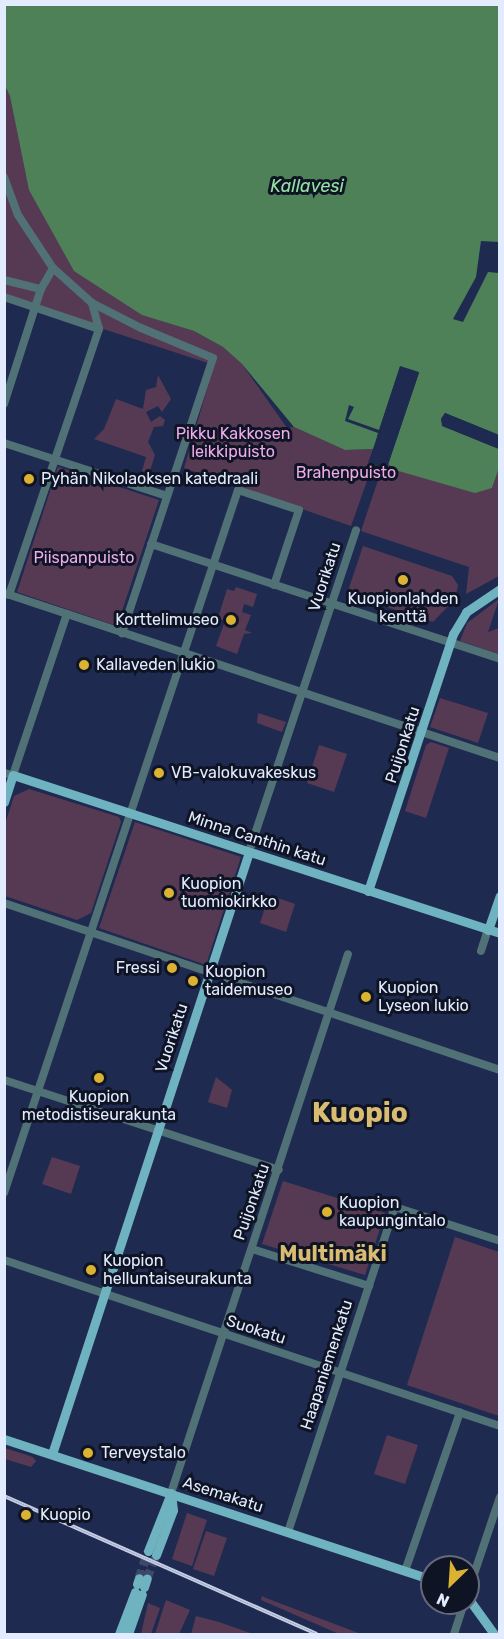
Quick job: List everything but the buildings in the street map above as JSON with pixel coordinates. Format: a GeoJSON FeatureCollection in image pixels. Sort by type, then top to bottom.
{"type":"FeatureCollection","features":[{"type":"Feature","properties":{"kind":"main road","name":"Puijonkatu"},"geometry":{"type":"LineString","coordinates":[[369,891],[451,643],[465,612],[500,589]]}},
{"type":"Feature","properties":{"kind":"main road"},"geometry":{"type":"LineString","coordinates":[[4,802],[9,774]]}},
{"type":"Feature","properties":{"kind":"main road","name":"Minna Canthin katu"},"geometry":{"type":"LineString","coordinates":[[9,774],[500,933]]}},
{"type":"Feature","properties":{"kind":"main road","name":"Vuorikatu"},"geometry":{"type":"LineString","coordinates":[[52,1454],[212,973],[249,852]]}},
{"type":"Feature","properties":{"kind":"main road"},"geometry":{"type":"LineString","coordinates":[[488,930],[500,896]]}},
{"type":"Feature","properties":{"kind":"main road","name":"Asemakatu"},"geometry":{"type":"LineString","coordinates":[[4,1438],[420,1576]]}},
{"type":"Feature","properties":{"kind":"main road","name":"Puijonkatu"},"geometry":{"type":"LineString","coordinates":[[152,1553],[171,1493]]}},
{"type":"Feature","properties":{"kind":"main road"},"geometry":{"type":"LineString","coordinates":[[119,1635],[141,1585],[128,1635]]}},
{"type":"Feature","properties":{"kind":"main road"},"geometry":{"type":"LineString","coordinates":[[480,1615],[494,1635]]}},
{"type":"Feature","properties":{"kind":"street"},"geometry":{"type":"LineString","coordinates":[[4,177],[18,215],[52,268],[92,303],[141,328],[213,358],[122,633]]}},
{"type":"Feature","properties":{"kind":"street"},"geometry":{"type":"LineString","coordinates":[[4,404],[41,290],[52,268]]}},
{"type":"Feature","properties":{"kind":"street"},"geometry":{"type":"LineString","coordinates":[[4,280],[41,290]]}},
{"type":"Feature","properties":{"kind":"street"},"geometry":{"type":"LineString","coordinates":[[4,297],[99,329]]}},
{"type":"Feature","properties":{"kind":"street"},"geometry":{"type":"LineString","coordinates":[[92,303],[99,329],[56,460],[7,594],[500,758]]}},
{"type":"Feature","properties":{"kind":"street"},"geometry":{"type":"LineString","coordinates":[[4,443],[167,496]]}},
{"type":"Feature","properties":{"kind":"street"},"geometry":{"type":"LineString","coordinates":[[4,1192],[238,490],[299,510],[274,585]]}},
{"type":"Feature","properties":{"kind":"street","name":"Vuorikatu"},"geometry":{"type":"LineString","coordinates":[[249,852],[356,530]]}},
{"type":"Feature","properties":{"kind":"street"},"geometry":{"type":"LineString","coordinates":[[151,544],[500,658]]}},
{"type":"Feature","properties":{"kind":"street"},"geometry":{"type":"LineString","coordinates":[[9,774],[67,614]]}},
{"type":"Feature","properties":{"kind":"street"},"geometry":{"type":"LineString","coordinates":[[4,903],[500,1070]]}},
{"type":"Feature","properties":{"kind":"street"},"geometry":{"type":"LineString","coordinates":[[481,951],[488,930]]}},
{"type":"Feature","properties":{"kind":"street","name":"Puijonkatu"},"geometry":{"type":"LineString","coordinates":[[171,1493],[279,1170],[348,954]]}},
{"type":"Feature","properties":{"kind":"street"},"geometry":{"type":"LineString","coordinates":[[4,1080],[279,1170]]}},
{"type":"Feature","properties":{"kind":"street","name":"Haapaniemenkatu"},"geometry":{"type":"LineString","coordinates":[[288,1532],[395,1207],[500,1240]]}},
{"type":"Feature","properties":{"kind":"street"},"geometry":{"type":"LineString","coordinates":[[252,1249],[369,1286]]}},
{"type":"Feature","properties":{"kind":"street","name":"Suokatu"},"geometry":{"type":"LineString","coordinates":[[4,1260],[500,1426]]}},
{"type":"Feature","properties":{"kind":"street"},"geometry":{"type":"LineString","coordinates":[[405,1571],[460,1412]]}},
{"type":"Feature","properties":{"kind":"street"},"geometry":{"type":"LineString","coordinates":[[480,1556],[500,1497]]}},
{"type":"Feature","properties":{"kind":"street"},"geometry":{"type":"LineString","coordinates":[[454,1635],[460,1615]]}},
{"type":"Feature","properties":{"kind":"green space"},"geometry":{"type":"Polygon","coordinates":[[[4,86],[160,320],[194,331],[223,347],[242,364],[287,428],[294,427],[345,450],[373,449],[368,463],[373,464],[351,526],[184,468],[214,365],[5,297],[4,86]]]}},
{"type":"Feature","properties":{"kind":"green space"},"geometry":{"type":"Polygon","coordinates":[[[158,375],[171,399],[162,412],[158,406],[146,412],[151,422],[160,416],[165,420],[163,426],[154,427],[148,442],[155,455],[149,474],[142,471],[146,457],[94,439],[104,429],[116,399],[143,409],[146,390],[156,387],[158,375]]]}},
{"type":"Feature","properties":{"kind":"green space"},"geometry":{"type":"Polygon","coordinates":[[[388,464],[395,470],[492,488],[499,468],[499,576],[466,594],[469,567],[361,531],[382,468],[387,469],[388,464]]]}},
{"type":"Feature","properties":{"kind":"green space","name":"Piispanpuisto"},"geometry":{"type":"Polygon","coordinates":[[[58,467],[159,500],[117,626],[17,592],[58,467]]]}},
{"type":"Feature","properties":{"kind":"green space","name":"Kuopionlahden kenttä"},"geometry":{"type":"Polygon","coordinates":[[[363,546],[452,576],[458,585],[455,599],[433,622],[347,594],[363,546]]]}},
{"type":"Feature","properties":{"kind":"green space"},"geometry":{"type":"Polygon","coordinates":[[[236,587],[257,594],[253,607],[244,604],[242,612],[251,615],[245,630],[252,633],[244,634],[237,654],[216,646],[225,621],[218,618],[227,589],[234,591],[236,587]]]}},
{"type":"Feature","properties":{"kind":"green space"},"geometry":{"type":"Polygon","coordinates":[[[499,599],[488,632],[499,628],[499,654],[460,641],[467,623],[499,599]]]}},
{"type":"Feature","properties":{"kind":"green space"},"geometry":{"type":"Polygon","coordinates":[[[440,698],[488,713],[478,743],[430,727],[440,698]]]}},
{"type":"Feature","properties":{"kind":"green space"},"geometry":{"type":"Polygon","coordinates":[[[258,713],[286,722],[282,732],[257,723],[258,713]]]}},
{"type":"Feature","properties":{"kind":"green space"},"geometry":{"type":"Polygon","coordinates":[[[431,742],[449,748],[426,818],[405,811],[426,745],[431,742]]]}},
{"type":"Feature","properties":{"kind":"green space"},"geometry":{"type":"Polygon","coordinates":[[[319,745],[347,754],[334,792],[307,783],[319,745]]]}},
{"type":"Feature","properties":{"kind":"green space"},"geometry":{"type":"Polygon","coordinates":[[[29,789],[119,817],[121,822],[91,913],[77,920],[5,896],[5,824],[14,796],[29,789]]]}},
{"type":"Feature","properties":{"kind":"green space"},"geometry":{"type":"Polygon","coordinates":[[[135,822],[241,857],[206,965],[99,928],[135,822]]]}},
{"type":"Feature","properties":{"kind":"green space"},"geometry":{"type":"Polygon","coordinates":[[[269,895],[295,904],[286,932],[260,923],[269,895]]]}},
{"type":"Feature","properties":{"kind":"green space"},"geometry":{"type":"Polygon","coordinates":[[[216,1077],[232,1090],[227,1108],[208,1102],[216,1077]]]}},
{"type":"Feature","properties":{"kind":"green space"},"geometry":{"type":"Polygon","coordinates":[[[52,1157],[80,1166],[71,1194],[42,1184],[52,1157]]]}},
{"type":"Feature","properties":{"kind":"green space"},"geometry":{"type":"Polygon","coordinates":[[[283,1181],[385,1213],[365,1275],[262,1244],[283,1181]]]}},
{"type":"Feature","properties":{"kind":"green space"},"geometry":{"type":"Polygon","coordinates":[[[455,1237],[499,1252],[499,1416],[407,1385],[455,1237]]]}},
{"type":"Feature","properties":{"kind":"green space"},"geometry":{"type":"Polygon","coordinates":[[[387,1435],[418,1445],[405,1484],[374,1474],[387,1435]]]}},
{"type":"Feature","properties":{"kind":"green space"},"geometry":{"type":"Polygon","coordinates":[[[5,1448],[33,1457],[36,1461],[31,1467],[5,1459],[5,1448]]]}},
{"type":"Feature","properties":{"kind":"green space"},"geometry":{"type":"Polygon","coordinates":[[[187,1513],[207,1520],[192,1566],[172,1559],[187,1513]]]}},
{"type":"Feature","properties":{"kind":"green space"},"geometry":{"type":"Polygon","coordinates":[[[206,1531],[227,1538],[214,1576],[193,1569],[206,1531]]]}},
{"type":"Feature","properties":{"kind":"green space"},"geometry":{"type":"Polygon","coordinates":[[[262,1596],[361,1634],[339,1634],[261,1600],[262,1596]]]}},
{"type":"Feature","properties":{"kind":"green space"},"geometry":{"type":"Polygon","coordinates":[[[166,1600],[190,1610],[179,1634],[155,1634],[166,1600]]]}},
{"type":"Feature","properties":{"kind":"green space"},"geometry":{"type":"Polygon","coordinates":[[[148,1603],[160,1608],[151,1634],[141,1634],[148,1603]]]}},
{"type":"Feature","properties":{"kind":"green space"},"geometry":{"type":"Polygon","coordinates":[[[196,1616],[219,1622],[253,1634],[191,1634],[196,1616]]]}},
{"type":"Feature","properties":{"kind":"water","name":"Kallavesi"},"geometry":{"type":"Polygon","coordinates":[[[4,5],[499,5],[499,242],[481,241],[476,277],[453,319],[463,322],[488,272],[499,273],[499,435],[445,413],[441,419],[443,426],[499,449],[499,468],[492,488],[475,493],[395,470],[388,464],[419,373],[400,367],[373,449],[345,450],[294,427],[242,364],[223,347],[194,331],[142,315],[74,271],[29,190],[10,96],[5,86],[4,5]]]}},
{"type":"Feature","properties":{"kind":"pier"},"geometry":{"type":"Polygon","coordinates":[[[400,366],[419,372],[387,468],[385,464],[415,374],[402,370],[374,451],[378,433],[345,421],[349,405],[354,407],[348,419],[379,430],[400,366]]]}},
{"type":"Feature","properties":{"kind":"pier"},"geometry":{"type":"Polygon","coordinates":[[[445,413],[499,435],[446,417],[444,420],[499,449],[442,426],[441,419],[445,413]]]}},
{"type":"Feature","properties":{"kind":"tunnel"},"geometry":{"type":"LineString","coordinates":[[139,1578],[148,1551]]}},
{"type":"Feature","properties":{"kind":"tunnel"},"geometry":{"type":"LineString","coordinates":[[147,1578],[156,1555]]}},
{"type":"Feature","properties":{"kind":"railway"},"geometry":{"type":"LineString","coordinates":[[4,1496],[317,1634]]}},
{"type":"Feature","properties":{"kind":"place","name":"Pyhän Nikolaoksen katedraali"},"geometry":{"type":"Point","coordinates":[29,479]}},
{"type":"Feature","properties":{"kind":"place","name":"Kuopionlahden kenttä"},"geometry":{"type":"Point","coordinates":[403,580]}},
{"type":"Feature","properties":{"kind":"place","name":"Korttelimuseo"},"geometry":{"type":"Point","coordinates":[231,620]}},
{"type":"Feature","properties":{"kind":"place","name":"Kallaveden lukio"},"geometry":{"type":"Point","coordinates":[84,665]}},
{"type":"Feature","properties":{"kind":"place","name":"VB-valokuvakeskus"},"geometry":{"type":"Point","coordinates":[159,773]}},
{"type":"Feature","properties":{"kind":"place","name":"Kuopion tuomiokirkko"},"geometry":{"type":"Point","coordinates":[169,893]}},
{"type":"Feature","properties":{"kind":"place","name":"Fressi"},"geometry":{"type":"Point","coordinates":[172,968]}},
{"type":"Feature","properties":{"kind":"place","name":"Kuopion taidemuseo"},"geometry":{"type":"Point","coordinates":[193,981]}},
{"type":"Feature","properties":{"kind":"place","name":"Kuopion Lyseon lukio"},"geometry":{"type":"Point","coordinates":[366,997]}},
{"type":"Feature","properties":{"kind":"place","name":"Kuopion metodistiseurakunta"},"geometry":{"type":"Point","coordinates":[99,1078]}},
{"type":"Feature","properties":{"kind":"place","name":"Kuopion kaupungintalo"},"geometry":{"type":"Point","coordinates":[327,1212]}},
{"type":"Feature","properties":{"kind":"place","name":"Kuopion helluntaiseurakunta"},"geometry":{"type":"Point","coordinates":[91,1270]}},
{"type":"Feature","properties":{"kind":"place","name":"Terveystalo"},"geometry":{"type":"Point","coordinates":[88,1453]}},
{"type":"Feature","properties":{"kind":"place","name":"Kuopio"},"geometry":{"type":"Point","coordinates":[26,1515]}},
{"type":"Feature","properties":{"kind":"district","name":"Kuopio"},"geometry":{"type":"Point","coordinates":[360,1113]}},
{"type":"Feature","properties":{"kind":"district","name":"Multimäki"},"geometry":{"type":"Point","coordinates":[333,1254]}},
{"type":"Feature","properties":{"kind":"park label","name":"Pikku Kakkosen leikkipuisto"},"geometry":{"type":"Point","coordinates":[233,443]}},
{"type":"Feature","properties":{"kind":"park label","name":"Brahenpuisto"},"geometry":{"type":"Point","coordinates":[346,473]}}]}
